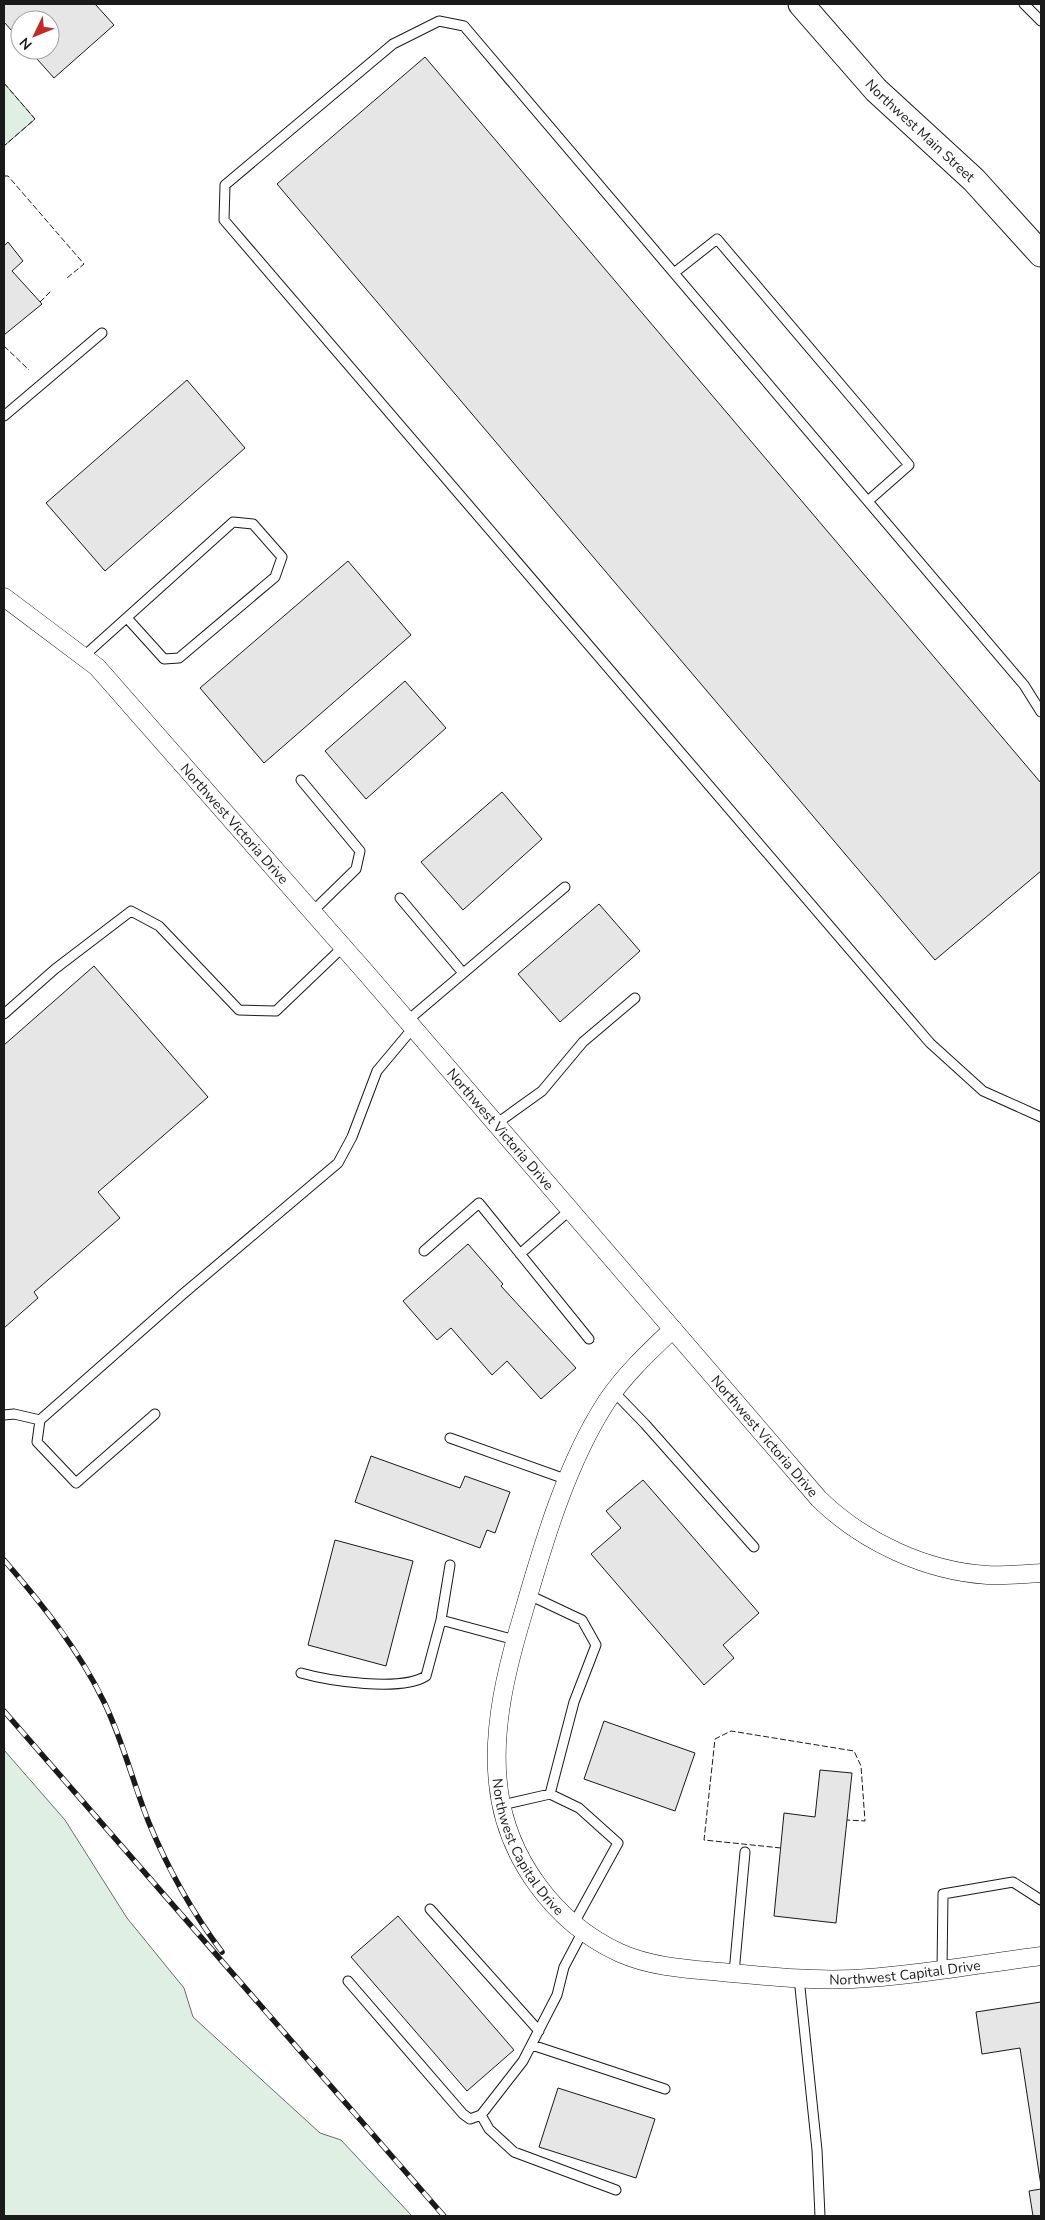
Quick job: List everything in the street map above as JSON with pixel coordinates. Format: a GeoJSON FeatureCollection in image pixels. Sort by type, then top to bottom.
{"type":"FeatureCollection","features":[{"type":"Feature","properties":{"kind":"street","name":"Northwest Main Street"},"geometry":{"type":"LineString","coordinates":[[801,4],[876,90],[974,180],[1041,254]]}},
{"type":"Feature","properties":{"kind":"street","name":"Northwest Victoria Drive"},"geometry":{"type":"LineString","coordinates":[[4,597],[97,667],[496,1124],[819,1499],[837,1516],[855,1529],[898,1552],[940,1568],[989,1575],[1041,1573]]}},
{"type":"Feature","properties":{"kind":"street","name":"Northwest Capital Drive"},"geometry":{"type":"LineString","coordinates":[[673,1329],[648,1353],[608,1399],[577,1453],[515,1640],[500,1719],[497,1761],[502,1805],[512,1841],[524,1864],[547,1897],[578,1927],[598,1942],[623,1954],[649,1962],[734,1973],[799,1978],[864,1978],[1041,1956]]}},
{"type":"Feature","properties":{"kind":"lane"},"geometry":{"type":"LineString","coordinates":[[1024,4],[1041,21]]}},
{"type":"Feature","properties":{"kind":"lane"},"geometry":{"type":"LineString","coordinates":[[1041,712],[1024,684],[464,26],[439,21],[393,44],[225,186],[224,220],[930,1043],[984,1091],[1041,1117]]}},
{"type":"Feature","properties":{"kind":"lane"},"geometry":{"type":"LineString","coordinates":[[674,273],[717,239],[723,246],[909,465],[868,501]]}},
{"type":"Feature","properties":{"kind":"lane"},"geometry":{"type":"LineString","coordinates":[[4,416],[102,333]]}},
{"type":"Feature","properties":{"kind":"lane"},"geometry":{"type":"LineString","coordinates":[[84,656],[233,522],[252,524],[282,558],[275,577],[179,658],[164,659],[127,618]]}},
{"type":"Feature","properties":{"kind":"lane"},"geometry":{"type":"LineString","coordinates":[[301,780],[360,851],[356,869],[312,912]]}},
{"type":"Feature","properties":{"kind":"lane"},"geometry":{"type":"LineString","coordinates":[[155,1414],[76,1483],[37,1442],[40,1420],[183,1294],[338,1162],[352,1137],[377,1071],[410,1025],[463,973],[564,887]]}},
{"type":"Feature","properties":{"kind":"lane"},"geometry":{"type":"LineString","coordinates":[[400,898],[463,973]]}},
{"type":"Feature","properties":{"kind":"lane"},"geometry":{"type":"LineString","coordinates":[[4,1014],[55,969],[131,912],[159,926],[239,1010],[276,1011],[342,947]]}},
{"type":"Feature","properties":{"kind":"lane"},"geometry":{"type":"LineString","coordinates":[[496,1124],[542,1091],[583,1042],[635,998]]}},
{"type":"Feature","properties":{"kind":"lane"},"geometry":{"type":"LineString","coordinates":[[424,1251],[479,1203],[590,1339]]}},
{"type":"Feature","properties":{"kind":"lane"},"geometry":{"type":"LineString","coordinates":[[520,1254],[570,1210]]}},
{"type":"Feature","properties":{"kind":"lane"},"geometry":{"type":"LineString","coordinates":[[614,1392],[645,1424],[754,1547]]}},
{"type":"Feature","properties":{"kind":"lane"},"geometry":{"type":"LineString","coordinates":[[4,1415],[14,1414],[40,1420]]}},
{"type":"Feature","properties":{"kind":"lane"},"geometry":{"type":"LineString","coordinates":[[450,1438],[568,1480]]}},
{"type":"Feature","properties":{"kind":"lane"},"geometry":{"type":"LineString","coordinates":[[301,1673],[325,1680],[402,1684],[418,1681],[426,1676],[441,1620],[450,1564]]}},
{"type":"Feature","properties":{"kind":"lane"},"geometry":{"type":"LineString","coordinates":[[529,1595],[582,1620],[596,1645],[574,1702],[550,1794]]}},
{"type":"Feature","properties":{"kind":"lane"},"geometry":{"type":"LineString","coordinates":[[441,1620],[515,1640]]}},
{"type":"Feature","properties":{"kind":"lane"},"geometry":{"type":"LineString","coordinates":[[348,1981],[463,2114],[470,2119],[481,2116],[523,2061],[532,2045],[557,1995],[564,1967],[578,1927],[618,1843],[579,1808],[550,1794],[502,1805]]}},
{"type":"Feature","properties":{"kind":"lane"},"geometry":{"type":"LineString","coordinates":[[734,1973],[745,1852]]}},
{"type":"Feature","properties":{"kind":"lane"},"geometry":{"type":"LineString","coordinates":[[942,1968],[943,1894],[1013,1882],[1041,1900]]}},
{"type":"Feature","properties":{"kind":"lane"},"geometry":{"type":"LineString","coordinates":[[430,1909],[539,2031]]}},
{"type":"Feature","properties":{"kind":"lane"},"geometry":{"type":"LineString","coordinates":[[799,1978],[817,2150],[820,2216]]}},
{"type":"Feature","properties":{"kind":"lane"},"geometry":{"type":"LineString","coordinates":[[532,2045],[665,2089]]}},
{"type":"Feature","properties":{"kind":"lane"},"geometry":{"type":"LineString","coordinates":[[481,2116],[489,2129],[514,2152],[616,2190]]}},
{"type":"Feature","properties":{"kind":"green space"},"geometry":{"type":"Polygon","coordinates":[[[4,83],[35,119],[4,146],[4,83]]]}},
{"type":"Feature","properties":{"kind":"green space"},"geometry":{"type":"Polygon","coordinates":[[[4,1750],[65,1820],[127,1918],[184,1988],[193,2017],[320,2133],[341,2140],[412,2216],[4,2216],[4,1750]]]}},
{"type":"Feature","properties":{"kind":"building"},"geometry":{"type":"Polygon","coordinates":[[[4,4],[95,4],[114,25],[54,78],[38,60],[60,60],[60,10],[10,10],[10,29],[4,22],[4,4]]]}},
{"type":"Feature","properties":{"kind":"building"},"geometry":{"type":"Polygon","coordinates":[[[425,57],[1041,783],[1041,871],[935,960],[277,184],[425,57]]]}},
{"type":"Feature","properties":{"kind":"building"},"geometry":{"type":"Polygon","coordinates":[[[8,242],[23,261],[12,271],[42,304],[4,335],[4,246],[8,242]]]}},
{"type":"Feature","properties":{"kind":"building"},"geometry":{"type":"Polygon","coordinates":[[[187,380],[245,448],[105,571],[46,503],[187,380]]]}},
{"type":"Feature","properties":{"kind":"building"},"geometry":{"type":"Polygon","coordinates":[[[348,561],[411,635],[264,763],[200,688],[348,561]]]}},
{"type":"Feature","properties":{"kind":"building"},"geometry":{"type":"Polygon","coordinates":[[[405,681],[446,728],[366,799],[325,751],[405,681]]]}},
{"type":"Feature","properties":{"kind":"building"},"geometry":{"type":"Polygon","coordinates":[[[502,792],[542,839],[463,910],[421,862],[502,792]]]}},
{"type":"Feature","properties":{"kind":"building"},"geometry":{"type":"Polygon","coordinates":[[[599,904],[640,951],[560,1022],[518,974],[599,904]]]}},
{"type":"Feature","properties":{"kind":"building"},"geometry":{"type":"Polygon","coordinates":[[[94,966],[208,1097],[98,1192],[120,1218],[34,1292],[38,1298],[4,1328],[4,1045],[94,966]]]}},
{"type":"Feature","properties":{"kind":"building"},"geometry":{"type":"Polygon","coordinates":[[[468,1244],[503,1284],[501,1286],[576,1368],[541,1399],[507,1361],[492,1375],[451,1328],[437,1340],[403,1301],[468,1244]]]}},
{"type":"Feature","properties":{"kind":"building"},"geometry":{"type":"Polygon","coordinates":[[[371,1456],[460,1488],[465,1476],[510,1492],[495,1533],[487,1530],[480,1548],[355,1502],[371,1456]]]}},
{"type":"Feature","properties":{"kind":"building"},"geometry":{"type":"Polygon","coordinates":[[[643,1480],[759,1613],[723,1645],[734,1658],[704,1685],[591,1554],[621,1528],[606,1511],[643,1480]]]}},
{"type":"Feature","properties":{"kind":"building"},"geometry":{"type":"Polygon","coordinates":[[[335,1540],[413,1561],[386,1666],[308,1645],[335,1540]]]}},
{"type":"Feature","properties":{"kind":"building"},"geometry":{"type":"Polygon","coordinates":[[[604,1721],[695,1753],[675,1811],[584,1779],[604,1721]]]}},
{"type":"Feature","properties":{"kind":"building"},"geometry":{"type":"Polygon","coordinates":[[[820,1770],[852,1773],[836,1923],[774,1916],[784,1813],[815,1817],[820,1770]]]}},
{"type":"Feature","properties":{"kind":"building"},"geometry":{"type":"Polygon","coordinates":[[[398,1916],[514,2050],[467,2091],[351,1957],[398,1916]]]}},
{"type":"Feature","properties":{"kind":"building"},"geometry":{"type":"Polygon","coordinates":[[[1041,2002],[1041,2186],[1020,2048],[982,2054],[976,2012],[1041,2002]]]}},
{"type":"Feature","properties":{"kind":"building"},"geometry":{"type":"Polygon","coordinates":[[[558,2088],[655,2119],[636,2178],[539,2147],[558,2088]]]}},
{"type":"Feature","properties":{"kind":"building"},"geometry":{"type":"Polygon","coordinates":[[[1041,2189],[1041,2216],[1033,2216],[1029,2191],[1041,2189]]]}},
{"type":"Feature","properties":{"kind":"railway"},"geometry":{"type":"LineString","coordinates":[[4,1560],[59,1628],[94,1683],[117,1732],[143,1808],[164,1857],[181,1890],[222,1952]]}},
{"type":"Feature","properties":{"kind":"railway"},"geometry":{"type":"LineString","coordinates":[[4,1711],[444,2216]]}},
{"type":"Feature","properties":{"kind":"fence"},"geometry":{"type":"LineString","coordinates":[[4,83],[35,119],[4,146]]}},
{"type":"Feature","properties":{"kind":"fence"},"geometry":{"type":"LineString","coordinates":[[4,176],[8,176],[84,264],[67,278]]}},
{"type":"Feature","properties":{"kind":"fence"},"geometry":{"type":"LineString","coordinates":[[40,302],[51,291]]}},
{"type":"Feature","properties":{"kind":"fence"},"geometry":{"type":"LineString","coordinates":[[4,346],[29,370]]}},
{"type":"Feature","properties":{"kind":"fence"},"geometry":{"type":"LineString","coordinates":[[781,1848],[704,1840],[715,1739],[731,1731],[854,1751],[861,1766],[865,1821],[847,1820]]}}]}
